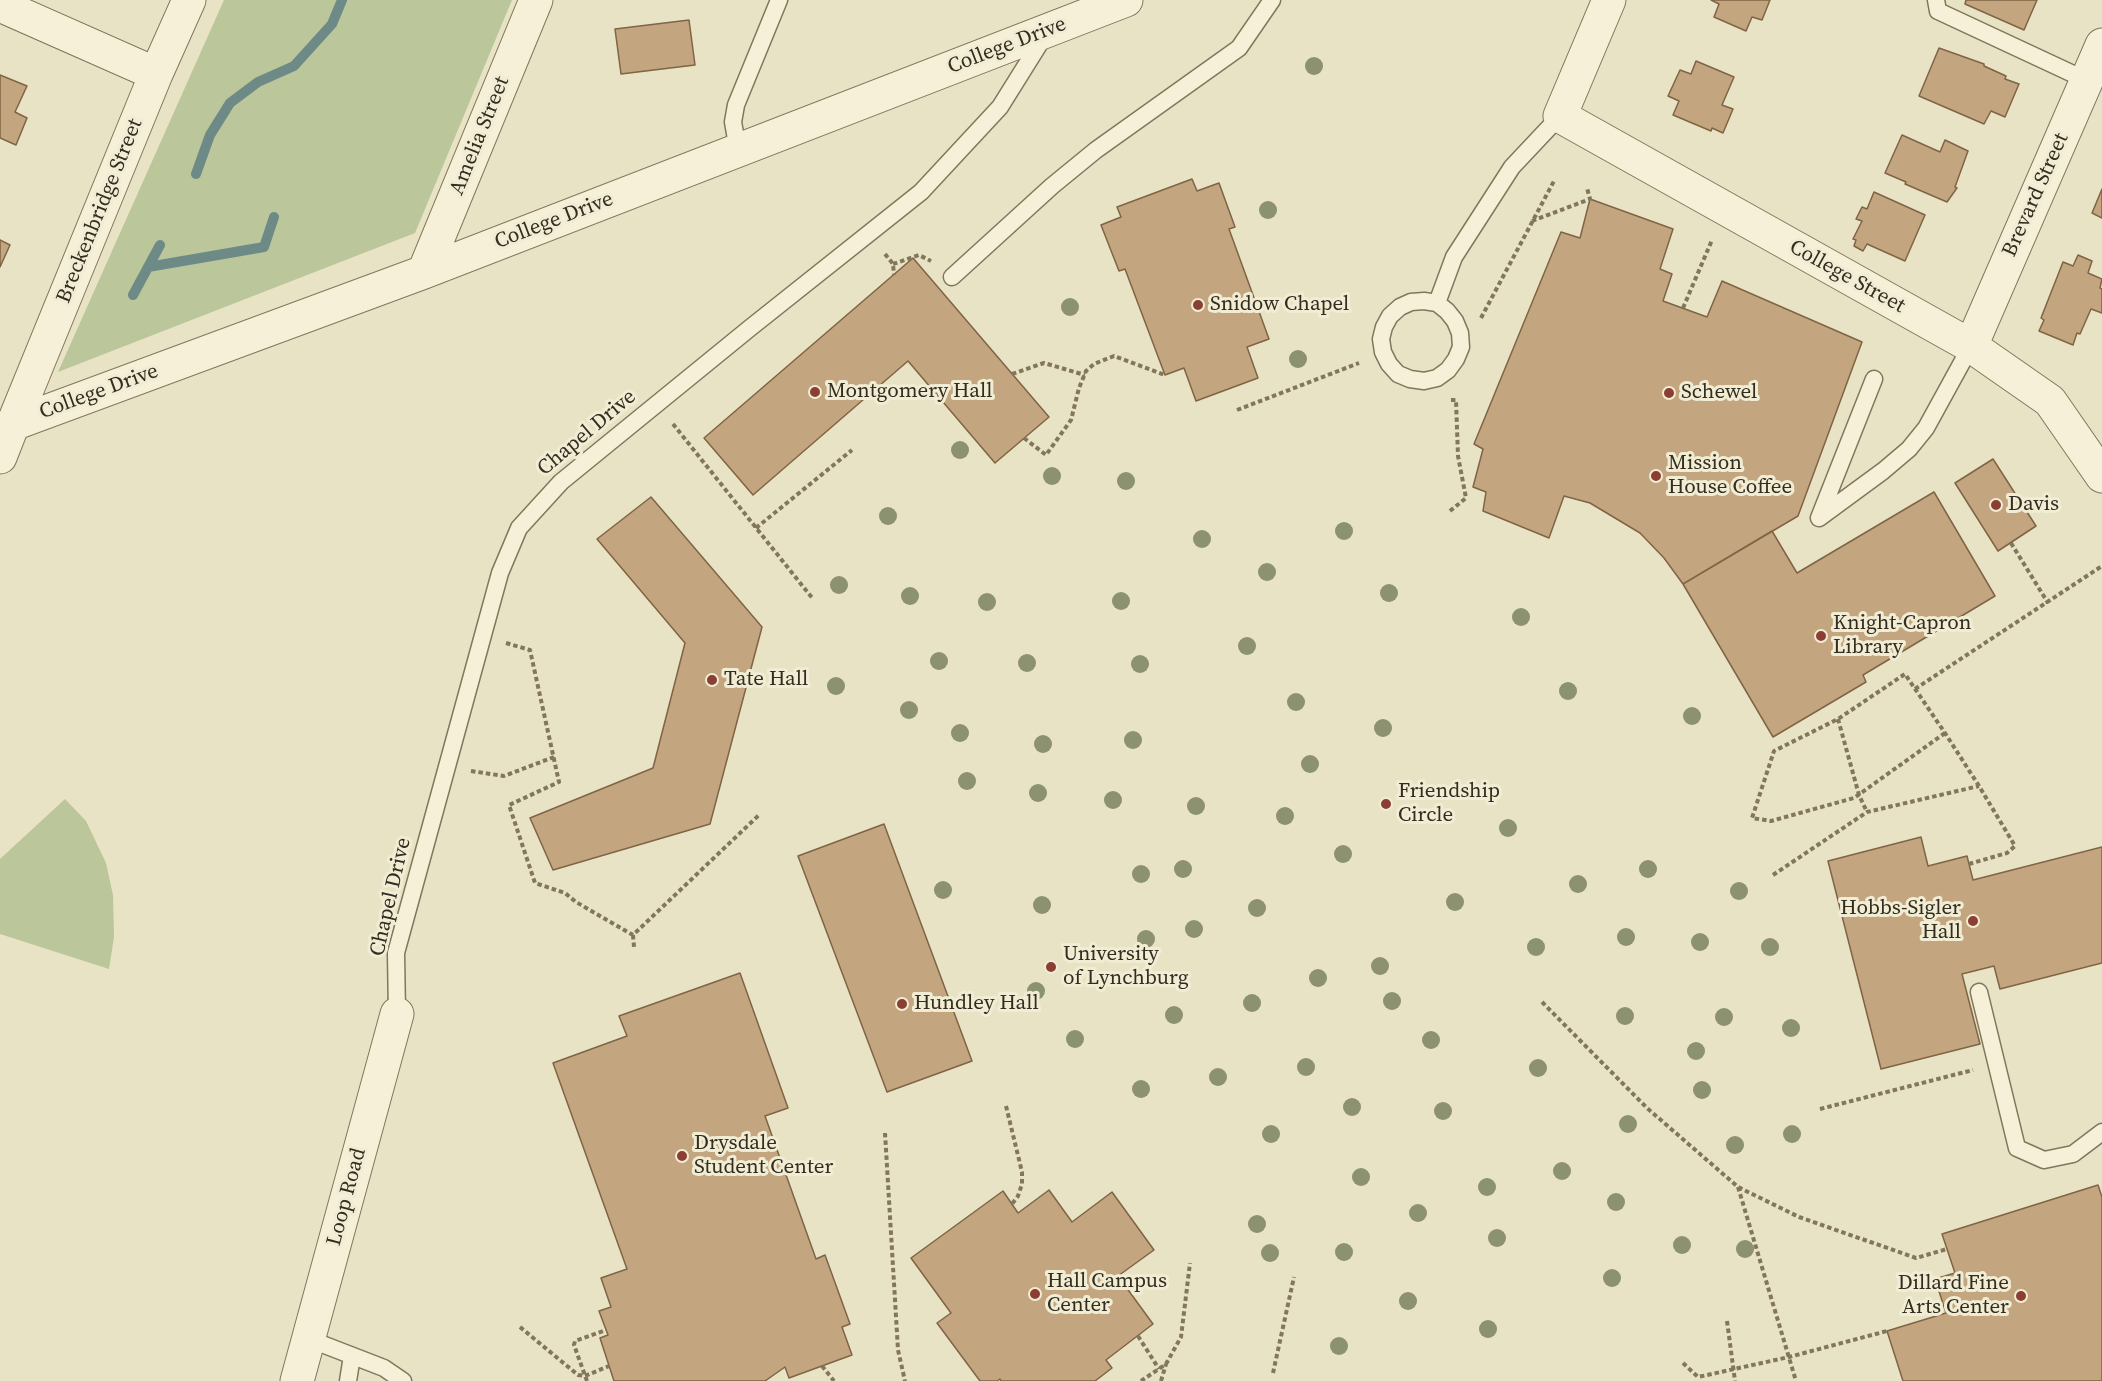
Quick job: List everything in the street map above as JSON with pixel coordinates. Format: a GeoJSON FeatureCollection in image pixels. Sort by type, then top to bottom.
{"type":"FeatureCollection","features":[{"type":"Feature","properties":{"kind":"street","name":"Breckenbridge Street"},"geometry":{"type":"LineString","coordinates":[[13,424],[156,74],[189,0]]}},
{"type":"Feature","properties":{"kind":"street","name":"Amelia Street"},"geometry":{"type":"LineString","coordinates":[[424,272],[536,0]]}},
{"type":"Feature","properties":{"kind":"street"},"geometry":{"type":"LineString","coordinates":[[1048,30],[1061,0]]}},
{"type":"Feature","properties":{"kind":"street","name":"College Drive"},"geometry":{"type":"LineString","coordinates":[[0,457],[13,424],[424,272],[1126,0]]}},
{"type":"Feature","properties":{"kind":"street"},"geometry":{"type":"LineString","coordinates":[[1560,116],[1609,0]]}},
{"type":"Feature","properties":{"kind":"street"},"geometry":{"type":"LineString","coordinates":[[0,5],[156,74]]}},
{"type":"Feature","properties":{"kind":"street","name":"Brevard Street"},"geometry":{"type":"LineString","coordinates":[[1971,346],[2102,45]]}},
{"type":"Feature","properties":{"kind":"street","name":"College Street"},"geometry":{"type":"LineString","coordinates":[[1560,116],[1971,346],[2050,400],[2102,476]]}},
{"type":"Feature","properties":{"kind":"street","name":"Loop Road"},"geometry":{"type":"LineString","coordinates":[[297,1381],[396,1014]]}},
{"type":"Feature","properties":{"kind":"lane"},"geometry":{"type":"LineString","coordinates":[[738,150],[733,122],[736,105],[779,0]]}},
{"type":"Feature","properties":{"kind":"lane"},"geometry":{"type":"LineString","coordinates":[[954,276],[1052,186],[1096,150],[1239,48],[1272,0]]}},
{"type":"Feature","properties":{"kind":"lane"},"geometry":{"type":"LineString","coordinates":[[1936,0],[1938,10],[2086,81]]}},
{"type":"Feature","properties":{"kind":"lane","name":"Chapel Drive"},"geometry":{"type":"LineString","coordinates":[[396,1014],[396,953],[500,573],[519,528],[561,482],[921,192],[1000,107],[1048,30]]}},
{"type":"Feature","properties":{"kind":"lane"},"geometry":{"type":"LineString","coordinates":[[1437,303],[1454,257],[1512,168],[1560,116]]}},
{"type":"Feature","properties":{"kind":"lane"},"geometry":{"type":"LineString","coordinates":[[1411,302],[1437,303],[1455,321],[1460,333],[1461,346],[1448,370],[1437,378],[1424,381],[1410,380],[1398,374],[1389,364],[1383,352],[1381,339],[1384,327],[1390,316],[1411,302]]}},
{"type":"Feature","properties":{"kind":"lane"},"geometry":{"type":"LineString","coordinates":[[1874,379],[1819,518],[1909,449],[1926,428],[1971,346]]}},
{"type":"Feature","properties":{"kind":"lane"},"geometry":{"type":"LineString","coordinates":[[1979,992],[2017,1148],[2044,1160],[2073,1154],[2102,1132]]}},
{"type":"Feature","properties":{"kind":"lane"},"geometry":{"type":"LineString","coordinates":[[309,1338],[384,1368],[403,1381]]}},
{"type":"Feature","properties":{"kind":"lane"},"geometry":{"type":"LineString","coordinates":[[348,1381],[352,1356]]}},
{"type":"Feature","properties":{"kind":"path"},"geometry":{"type":"LineString","coordinates":[[1482,324],[1481,318],[1554,181]]}},
{"type":"Feature","properties":{"kind":"path"},"geometry":{"type":"LineString","coordinates":[[1532,222],[1590,199],[1587,188]]}},
{"type":"Feature","properties":{"kind":"path"},"geometry":{"type":"LineString","coordinates":[[1683,308],[1709,247]]}},
{"type":"Feature","properties":{"kind":"path"},"geometry":{"type":"LineString","coordinates":[[893,264],[919,255],[954,276]]}},
{"type":"Feature","properties":{"kind":"path"},"geometry":{"type":"LineString","coordinates":[[1024,438],[1046,455],[1071,420],[1079,388],[1085,375],[1094,364],[1114,356],[1165,375]]}},
{"type":"Feature","properties":{"kind":"path"},"geometry":{"type":"LineString","coordinates":[[1237,410],[1364,361]]}},
{"type":"Feature","properties":{"kind":"path"},"geometry":{"type":"LineString","coordinates":[[1012,374],[1044,363],[1085,375]]}},
{"type":"Feature","properties":{"kind":"path"},"geometry":{"type":"LineString","coordinates":[[1446,400],[1456,400],[1464,392]]}},
{"type":"Feature","properties":{"kind":"path"},"geometry":{"type":"LineString","coordinates":[[1450,511],[1466,498],[1458,456],[1456,400]]}},
{"type":"Feature","properties":{"kind":"path"},"geometry":{"type":"LineString","coordinates":[[657,404],[813,599]]}},
{"type":"Feature","properties":{"kind":"path"},"geometry":{"type":"LineString","coordinates":[[756,528],[852,450]]}},
{"type":"Feature","properties":{"kind":"path"},"geometry":{"type":"LineString","coordinates":[[2011,543],[2048,603]]}},
{"type":"Feature","properties":{"kind":"path"},"geometry":{"type":"LineString","coordinates":[[1915,689],[2102,566]]}},
{"type":"Feature","properties":{"kind":"path"},"geometry":{"type":"LineString","coordinates":[[483,637],[530,650],[554,757],[559,782],[509,805],[535,883],[565,893],[633,935]]}},
{"type":"Feature","properties":{"kind":"path"},"geometry":{"type":"LineString","coordinates":[[1945,733],[1854,798],[1771,821],[1752,818],[1774,751],[1838,719],[1905,674],[1945,733],[2016,846],[2007,853],[1969,864]]}},
{"type":"Feature","properties":{"kind":"path"},"geometry":{"type":"LineString","coordinates":[[1838,719],[1859,795],[1867,812]]}},
{"type":"Feature","properties":{"kind":"path"},"geometry":{"type":"LineString","coordinates":[[447,765],[465,771],[504,776],[554,757]]}},
{"type":"Feature","properties":{"kind":"path"},"geometry":{"type":"LineString","coordinates":[[1773,875],[1867,812],[1979,786]]}},
{"type":"Feature","properties":{"kind":"path"},"geometry":{"type":"LineString","coordinates":[[633,935],[759,815]]}},
{"type":"Feature","properties":{"kind":"path"},"geometry":{"type":"LineString","coordinates":[[633,935],[634,947]]}},
{"type":"Feature","properties":{"kind":"path"},"geometry":{"type":"LineString","coordinates":[[1542,1002],[1647,1108],[1738,1187],[1799,1217],[1916,1258],[1947,1249]]}},
{"type":"Feature","properties":{"kind":"path"},"geometry":{"type":"LineString","coordinates":[[1820,1109],[1996,1064]]}},
{"type":"Feature","properties":{"kind":"path"},"geometry":{"type":"LineString","coordinates":[[1006,1106],[1022,1172],[1020,1190],[1012,1204]]}},
{"type":"Feature","properties":{"kind":"path"},"geometry":{"type":"LineString","coordinates":[[885,1133],[898,1350],[905,1381]]}},
{"type":"Feature","properties":{"kind":"path"},"geometry":{"type":"LineString","coordinates":[[1738,1187],[1796,1381]]}},
{"type":"Feature","properties":{"kind":"path"},"geometry":{"type":"LineString","coordinates":[[1161,1381],[1166,1364],[1181,1337],[1190,1263]]}},
{"type":"Feature","properties":{"kind":"path"},"geometry":{"type":"LineString","coordinates":[[1273,1373],[1294,1277]]}},
{"type":"Feature","properties":{"kind":"path"},"geometry":{"type":"LineString","coordinates":[[1727,1321],[1735,1381]]}},
{"type":"Feature","properties":{"kind":"path"},"geometry":{"type":"LineString","coordinates":[[520,1327],[578,1376],[585,1376],[609,1366]]}},
{"type":"Feature","properties":{"kind":"path"},"geometry":{"type":"LineString","coordinates":[[586,1381],[574,1345],[575,1341],[606,1330]]}},
{"type":"Feature","properties":{"kind":"path"},"geometry":{"type":"LineString","coordinates":[[1698,1377],[1789,1357],[1887,1331]]}},
{"type":"Feature","properties":{"kind":"path"},"geometry":{"type":"LineString","coordinates":[[1138,1336],[1159,1369]]}},
{"type":"Feature","properties":{"kind":"path"},"geometry":{"type":"LineString","coordinates":[[1683,1363],[1704,1381]]}},
{"type":"Feature","properties":{"kind":"path"},"geometry":{"type":"LineString","coordinates":[[1141,1381],[1166,1364]]}},
{"type":"Feature","properties":{"kind":"path"},"geometry":{"type":"LineString","coordinates":[[822,1366],[834,1381]]}},
{"type":"Feature","properties":{"kind":"green space"},"geometry":{"type":"Polygon","coordinates":[[[224,0],[512,0],[415,233],[58,372],[224,0]]]}},
{"type":"Feature","properties":{"kind":"green space"},"geometry":{"type":"Polygon","coordinates":[[[65,799],[86,821],[106,863],[113,895],[114,937],[109,969],[0,934],[0,859],[65,799]]]}},
{"type":"Feature","properties":{"kind":"building"},"geometry":{"type":"Polygon","coordinates":[[[1711,0],[1770,0],[1762,20],[1752,17],[1746,31],[1714,17],[1719,4],[1711,0]]]}},
{"type":"Feature","properties":{"kind":"building"},"geometry":{"type":"Polygon","coordinates":[[[1966,0],[2037,0],[2024,30],[1965,4],[1966,0]]]}},
{"type":"Feature","properties":{"kind":"building"},"geometry":{"type":"Polygon","coordinates":[[[689,20],[695,65],[621,74],[615,29],[689,20]]]}},
{"type":"Feature","properties":{"kind":"building"},"geometry":{"type":"Polygon","coordinates":[[[1939,48],[1984,64],[2006,76],[2005,79],[2019,84],[2005,117],[1991,111],[1984,124],[1919,96],[1939,48]]]}},
{"type":"Feature","properties":{"kind":"building"},"geometry":{"type":"Polygon","coordinates":[[[1696,61],[1734,77],[1722,105],[1733,109],[1723,133],[1712,128],[1711,131],[1673,115],[1679,101],[1668,96],[1680,70],[1691,74],[1696,61]]]}},
{"type":"Feature","properties":{"kind":"building"},"geometry":{"type":"Polygon","coordinates":[[[0,75],[27,86],[15,112],[27,118],[16,145],[0,138],[0,75]]]}},
{"type":"Feature","properties":{"kind":"building"},"geometry":{"type":"Polygon","coordinates":[[[1902,135],[1940,152],[1945,140],[1968,151],[1955,187],[1957,188],[1947,202],[1885,173],[1902,135]]]}},
{"type":"Feature","properties":{"kind":"building","name":"Snidow Chapel"},"geometry":{"type":"Polygon","coordinates":[[[1192,179],[1197,191],[1219,183],[1235,227],[1229,229],[1269,339],[1247,347],[1258,378],[1196,401],[1184,368],[1165,375],[1125,269],[1119,271],[1101,225],[1121,217],[1117,207],[1192,179]]]}},
{"type":"Feature","properties":{"kind":"building"},"geometry":{"type":"Polygon","coordinates":[[[2102,189],[2102,218],[2092,213],[2102,189]]]}},
{"type":"Feature","properties":{"kind":"building"},"geometry":{"type":"Polygon","coordinates":[[[1874,192],[1925,215],[1905,261],[1867,244],[1863,251],[1854,246],[1856,240],[1853,239],[1862,221],[1856,219],[1862,207],[1867,209],[1874,192]]]}},
{"type":"Feature","properties":{"kind":"building","name":"Schewel"},"geometry":{"type":"Polygon","coordinates":[[[1590,199],[1673,229],[1660,269],[1672,274],[1663,301],[1707,317],[1722,281],[1862,342],[1798,516],[1683,584],[1664,558],[1640,533],[1590,503],[1564,496],[1549,538],[1483,511],[1486,492],[1473,487],[1483,449],[1474,444],[1561,232],[1580,238],[1590,199]]]}},
{"type":"Feature","properties":{"kind":"building"},"geometry":{"type":"Polygon","coordinates":[[[0,240],[10,245],[0,267],[0,240]]]}},
{"type":"Feature","properties":{"kind":"building"},"geometry":{"type":"Polygon","coordinates":[[[2078,255],[2092,261],[2088,273],[2102,279],[2100,288],[2102,289],[2102,313],[2091,309],[2073,345],[2039,331],[2044,320],[2041,318],[2063,262],[2073,266],[2078,255]]]}},
{"type":"Feature","properties":{"kind":"building","name":"Montgomery Hall"},"geometry":{"type":"Polygon","coordinates":[[[913,258],[1049,417],[995,463],[908,361],[753,495],[704,438],[913,258]]]}},
{"type":"Feature","properties":{"kind":"building","name":"Davis"},"geometry":{"type":"Polygon","coordinates":[[[1993,459],[2036,526],[1998,551],[1955,483],[1993,459]]]}},
{"type":"Feature","properties":{"kind":"building","name":"Knight-Capron Library"},"geometry":{"type":"Polygon","coordinates":[[[1934,492],[1995,596],[1863,675],[1866,682],[1773,737],[1683,584],[1772,531],[1797,573],[1934,492]]]}},
{"type":"Feature","properties":{"kind":"building","name":"Tate Hall"},"geometry":{"type":"Polygon","coordinates":[[[651,497],[762,627],[710,824],[553,870],[530,818],[653,768],[685,643],[597,539],[651,497]]]}},
{"type":"Feature","properties":{"kind":"building","name":"Hundley Hall"},"geometry":{"type":"Polygon","coordinates":[[[884,824],[972,1061],[887,1092],[798,856],[884,824]]]}},
{"type":"Feature","properties":{"kind":"building","name":"Hobbs-Sigler Hall"},"geometry":{"type":"Polygon","coordinates":[[[1921,837],[1928,866],[1967,856],[1973,880],[2102,847],[2102,963],[2000,989],[1994,966],[1962,974],[1980,1044],[1881,1069],[1828,861],[1921,837]]]}},
{"type":"Feature","properties":{"kind":"building","name":"Drysdale Student Center"},"geometry":{"type":"Polygon","coordinates":[[[740,973],[788,1108],[765,1116],[816,1259],[825,1255],[850,1324],[842,1327],[852,1355],[789,1378],[785,1367],[765,1381],[614,1381],[600,1338],[608,1335],[599,1311],[611,1307],[601,1278],[627,1269],[553,1063],[627,1036],[619,1016],[740,973]]]}},
{"type":"Feature","properties":{"kind":"building","name":"Dillard Fine Arts Center"},"geometry":{"type":"Polygon","coordinates":[[[2098,1185],[2102,1197],[2102,1381],[1903,1381],[1887,1331],[1946,1313],[1935,1279],[1955,1273],[1942,1234],[2098,1185]]]}},
{"type":"Feature","properties":{"kind":"building","name":"Hall Campus Center"},"geometry":{"type":"Polygon","coordinates":[[[1049,1190],[1072,1222],[1112,1192],[1154,1250],[1118,1276],[1153,1324],[1106,1360],[1112,1368],[1095,1381],[1001,1381],[1000,1379],[980,1381],[937,1323],[951,1313],[911,1258],[1003,1191],[1018,1213],[1049,1190]]]}},
{"type":"Feature","properties":{"kind":"waterway"},"geometry":{"type":"LineString","coordinates":[[196,174],[210,135],[230,103],[258,82],[294,66],[332,24],[342,0]]}},
{"type":"Feature","properties":{"kind":"waterway"},"geometry":{"type":"LineString","coordinates":[[148,267],[264,247],[274,217]]}},
{"type":"Feature","properties":{"kind":"waterway"},"geometry":{"type":"LineString","coordinates":[[133,295],[160,245]]}},
{"type":"Feature","properties":{"kind":"place","name":"Snidow Chapel"},"geometry":{"type":"Point","coordinates":[1198,305]}},
{"type":"Feature","properties":{"kind":"place","name":"Montgomery Hall"},"geometry":{"type":"Point","coordinates":[815,392]}},
{"type":"Feature","properties":{"kind":"place","name":"Schewel"},"geometry":{"type":"Point","coordinates":[1669,393]}},
{"type":"Feature","properties":{"kind":"place","name":"Mission House Coffee"},"geometry":{"type":"Point","coordinates":[1656,476]}},
{"type":"Feature","properties":{"kind":"place","name":"Davis"},"geometry":{"type":"Point","coordinates":[1996,505]}},
{"type":"Feature","properties":{"kind":"place","name":"Knight-Capron Library"},"geometry":{"type":"Point","coordinates":[1821,636]}},
{"type":"Feature","properties":{"kind":"place","name":"Tate Hall"},"geometry":{"type":"Point","coordinates":[712,680]}},
{"type":"Feature","properties":{"kind":"place","name":"Friendship Circle"},"geometry":{"type":"Point","coordinates":[1386,804]}},
{"type":"Feature","properties":{"kind":"place","name":"Hobbs-Sigler Hall"},"geometry":{"type":"Point","coordinates":[1973,921]}},
{"type":"Feature","properties":{"kind":"place","name":"University of Lynchburg"},"geometry":{"type":"Point","coordinates":[1051,967]}},
{"type":"Feature","properties":{"kind":"place","name":"Hundley Hall"},"geometry":{"type":"Point","coordinates":[902,1004]}},
{"type":"Feature","properties":{"kind":"place","name":"Drysdale Student Center"},"geometry":{"type":"Point","coordinates":[682,1156]}},
{"type":"Feature","properties":{"kind":"place","name":"Hall Campus Center"},"geometry":{"type":"Point","coordinates":[1035,1294]}},
{"type":"Feature","properties":{"kind":"place","name":"Dillard Fine Arts Center"},"geometry":{"type":"Point","coordinates":[2021,1296]}}]}
